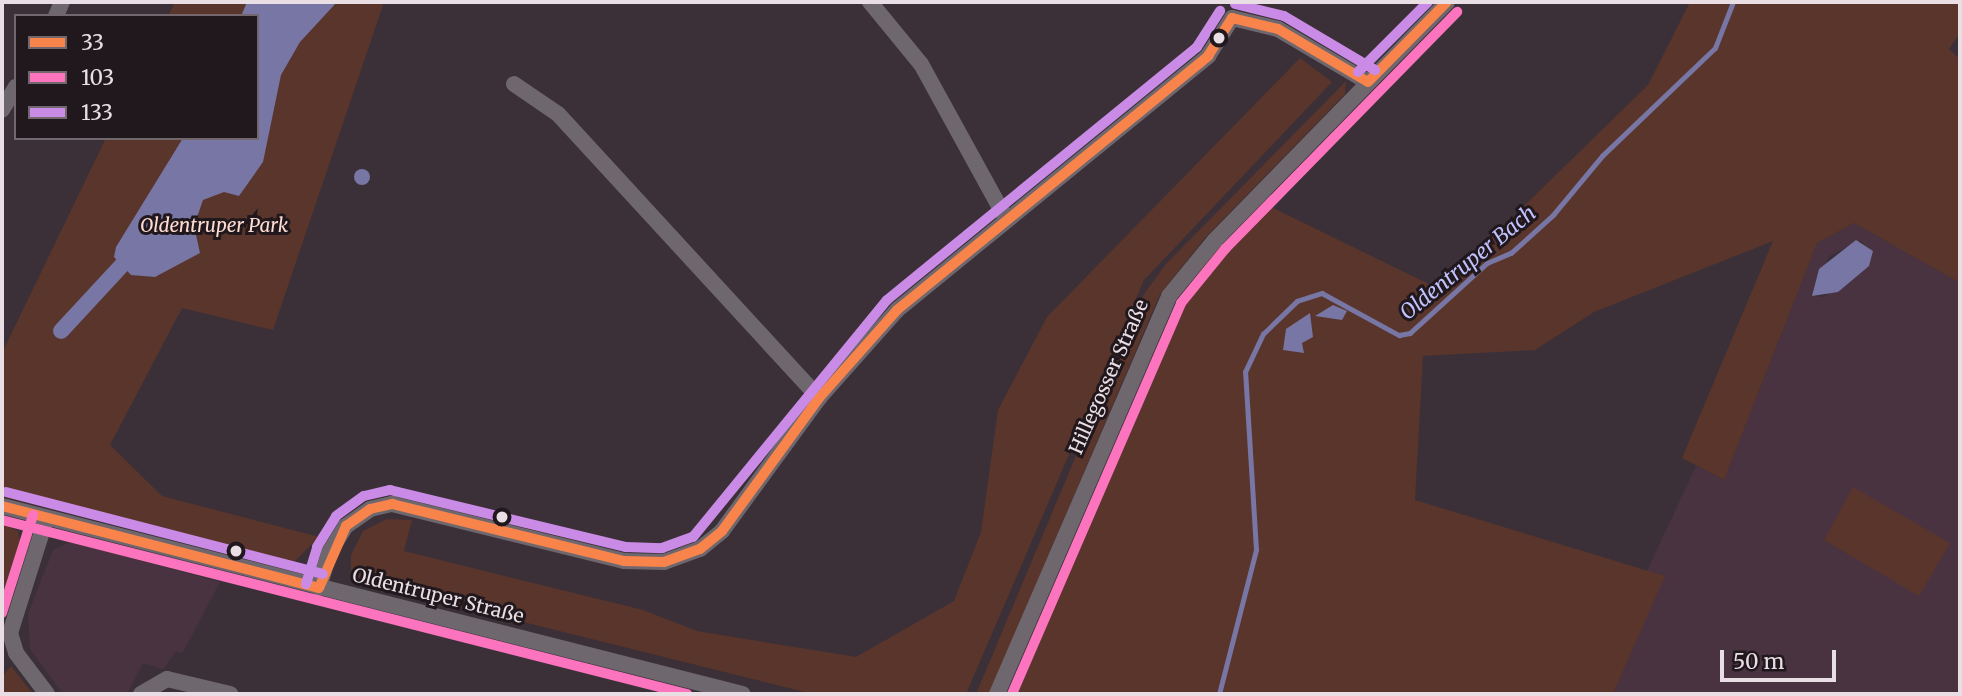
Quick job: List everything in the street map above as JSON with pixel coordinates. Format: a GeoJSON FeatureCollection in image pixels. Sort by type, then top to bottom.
{"type":"FeatureCollection","features":[{"type":"Feature","properties":{"kind":"street"},"geometry":{"type":"LineString","coordinates":[[870,2],[921,64],[1005,217]]}},
{"type":"Feature","properties":{"kind":"street","name":"Hillegosser Straße"},"geometry":{"type":"LineString","coordinates":[[997,694],[1169,296],[1214,240],[1447,2]]}},
{"type":"Feature","properties":{"kind":"street"},"geometry":{"type":"LineString","coordinates":[[319,588],[329,553],[346,526],[370,509],[392,504],[624,561],[683,557],[722,531],[819,398],[916,291],[1208,56],[1232,18],[1278,29],[1368,82]]}},
{"type":"Feature","properties":{"kind":"street"},"geometry":{"type":"LineString","coordinates":[[514,84],[558,114],[819,398]]}},
{"type":"Feature","properties":{"kind":"street"},"geometry":{"type":"LineString","coordinates":[[2,110],[14,90]]}},
{"type":"Feature","properties":{"kind":"street","name":"Oldentruper Straße"},"geometry":{"type":"LineString","coordinates":[[2,506],[743,694]]}},
{"type":"Feature","properties":{"kind":"street"},"geometry":{"type":"LineString","coordinates":[[46,519],[10,633],[16,653],[47,694]]}},
{"type":"Feature","properties":{"kind":"street"},"geometry":{"type":"LineString","coordinates":[[141,694],[167,679],[230,694]]}},
{"type":"Feature","properties":{"kind":"shaded area"},"geometry":{"type":"Polygon","coordinates":[[[1854,223],[1960,283],[1960,694],[1613,694],[1664,577],[1647,571],[1696,466],[1724,480],[1817,243],[1854,223]],[[1861,241],[1829,256],[1812,296],[1824,297],[1873,255],[1861,241]]]}},
{"type":"Feature","properties":{"kind":"shaded area"},"geometry":{"type":"Polygon","coordinates":[[[71,542],[220,582],[182,654],[176,651],[163,669],[143,663],[127,694],[63,694],[30,649],[28,614],[53,550],[71,542]]]}},
{"type":"Feature","properties":{"kind":"green space","name":"Oldentruper Park"},"geometry":{"type":"Polygon","coordinates":[[[175,2],[384,2],[273,330],[182,308],[110,445],[162,496],[319,537],[293,563],[2,497],[2,353],[105,140],[259,140],[259,14],[169,14],[175,2]]]}},
{"type":"Feature","properties":{"kind":"green space"},"geometry":{"type":"Polygon","coordinates":[[[1690,2],[1960,2],[1960,33],[1949,49],[1960,59],[1960,283],[1854,223],[1817,243],[1724,480],[1682,458],[1773,241],[1594,312],[1535,350],[1423,356],[1415,500],[1665,576],[1613,694],[1012,694],[1159,341],[1204,260],[1267,205],[1439,289],[1648,85],[1690,2]]]}},
{"type":"Feature","properties":{"kind":"green space"},"geometry":{"type":"Polygon","coordinates":[[[1300,58],[1332,82],[1144,280],[966,694],[813,694],[358,581],[351,574],[351,555],[363,531],[387,519],[412,520],[404,551],[643,610],[697,631],[856,657],[954,601],[981,532],[998,410],[1047,317],[1300,58]]]}},
{"type":"Feature","properties":{"kind":"green space"},"geometry":{"type":"Polygon","coordinates":[[[1346,81],[1345,94],[1204,239],[1160,294],[994,683],[988,694],[976,694],[1144,294],[1166,264],[1346,81]]]}},
{"type":"Feature","properties":{"kind":"green space"},"geometry":{"type":"Polygon","coordinates":[[[1853,487],[1950,543],[1919,596],[1824,540],[1853,487]]]}},
{"type":"Feature","properties":{"kind":"green space"},"geometry":{"type":"Polygon","coordinates":[[[3,524],[18,531],[21,546],[2,607],[3,524]]]}},
{"type":"Feature","properties":{"kind":"green space"},"geometry":{"type":"Polygon","coordinates":[[[11,666],[33,694],[4,694],[2,677],[11,666]]]}},
{"type":"Feature","properties":{"kind":"water"},"geometry":{"type":"Polygon","coordinates":[[[247,2],[337,2],[300,42],[281,75],[263,162],[239,196],[224,192],[203,200],[194,226],[200,253],[155,277],[131,275],[114,257],[116,247],[182,140],[259,140],[259,14],[242,14],[247,2]]]}},
{"type":"Feature","properties":{"kind":"water"},"geometry":{"type":"Polygon","coordinates":[[[362,169],[368,171],[368,183],[362,185],[356,183],[354,177],[356,171],[362,169]]]}},
{"type":"Feature","properties":{"kind":"water"},"geometry":{"type":"Polygon","coordinates":[[[1856,240],[1873,251],[1869,266],[1838,292],[1812,296],[1819,269],[1856,240]]]}},
{"type":"Feature","properties":{"kind":"water"},"geometry":{"type":"Polygon","coordinates":[[[1333,305],[1347,311],[1342,320],[1315,316],[1333,305]]]}},
{"type":"Feature","properties":{"kind":"water"},"geometry":{"type":"Polygon","coordinates":[[[1310,313],[1313,337],[1302,343],[1304,353],[1283,350],[1286,329],[1310,313]]]}},
{"type":"Feature","properties":{"kind":"waterway","name":"Oldentruper Bach"},"geometry":{"type":"LineString","coordinates":[[1219,694],[1256,550],[1245,372],[1263,334],[1297,301],[1322,293],[1399,335],[1410,333],[1487,263],[1511,253],[1553,215],[1602,156],[1715,48],[1733,2]]}},
{"type":"Feature","properties":{"kind":"waterway"},"geometry":{"type":"LineString","coordinates":[[61,331],[135,251]]}},
{"type":"Feature","properties":{"kind":"transit line","name":"133"},"geometry":{"type":"LineString","coordinates":[[1358,72],[1428,2]]}},
{"type":"Feature","properties":{"kind":"transit line","name":"33"},"geometry":{"type":"LineString","coordinates":[[1368,82],[1447,2]]}},
{"type":"Feature","properties":{"kind":"transit line","name":"133"},"geometry":{"type":"LineString","coordinates":[[1235,4],[1284,16],[1375,70]]}},
{"type":"Feature","properties":{"kind":"transit line","name":"133"},"geometry":{"type":"LineString","coordinates":[[306,584],[317,547],[336,516],[364,496],[390,490],[626,547],[662,548],[693,537],[887,300],[1197,47],[1220,11]]}},
{"type":"Feature","properties":{"kind":"transit line","name":"103"},"geometry":{"type":"LineString","coordinates":[[1012,694],[1181,303],[1225,249],[1457,12]]}},
{"type":"Feature","properties":{"kind":"transit line","name":"33"},"geometry":{"type":"LineString","coordinates":[[1232,18],[1278,29],[1368,82]]}},
{"type":"Feature","properties":{"kind":"transit line","name":"33"},"geometry":{"type":"LineString","coordinates":[[319,588],[346,526],[370,509],[392,504],[624,561],[664,562],[700,549],[722,531],[819,398],[897,310],[1208,56],[1232,18]]}},
{"type":"Feature","properties":{"kind":"transit line","name":"133"},"geometry":{"type":"LineString","coordinates":[[6,492],[323,574]]}},
{"type":"Feature","properties":{"kind":"transit line","name":"33"},"geometry":{"type":"LineString","coordinates":[[2,506],[319,588]]}},
{"type":"Feature","properties":{"kind":"transit line","name":"103"},"geometry":{"type":"LineString","coordinates":[[2,613],[33,515]]}},
{"type":"Feature","properties":{"kind":"transit line","name":"103"},"geometry":{"type":"LineString","coordinates":[[2,520],[687,694]]}}]}
